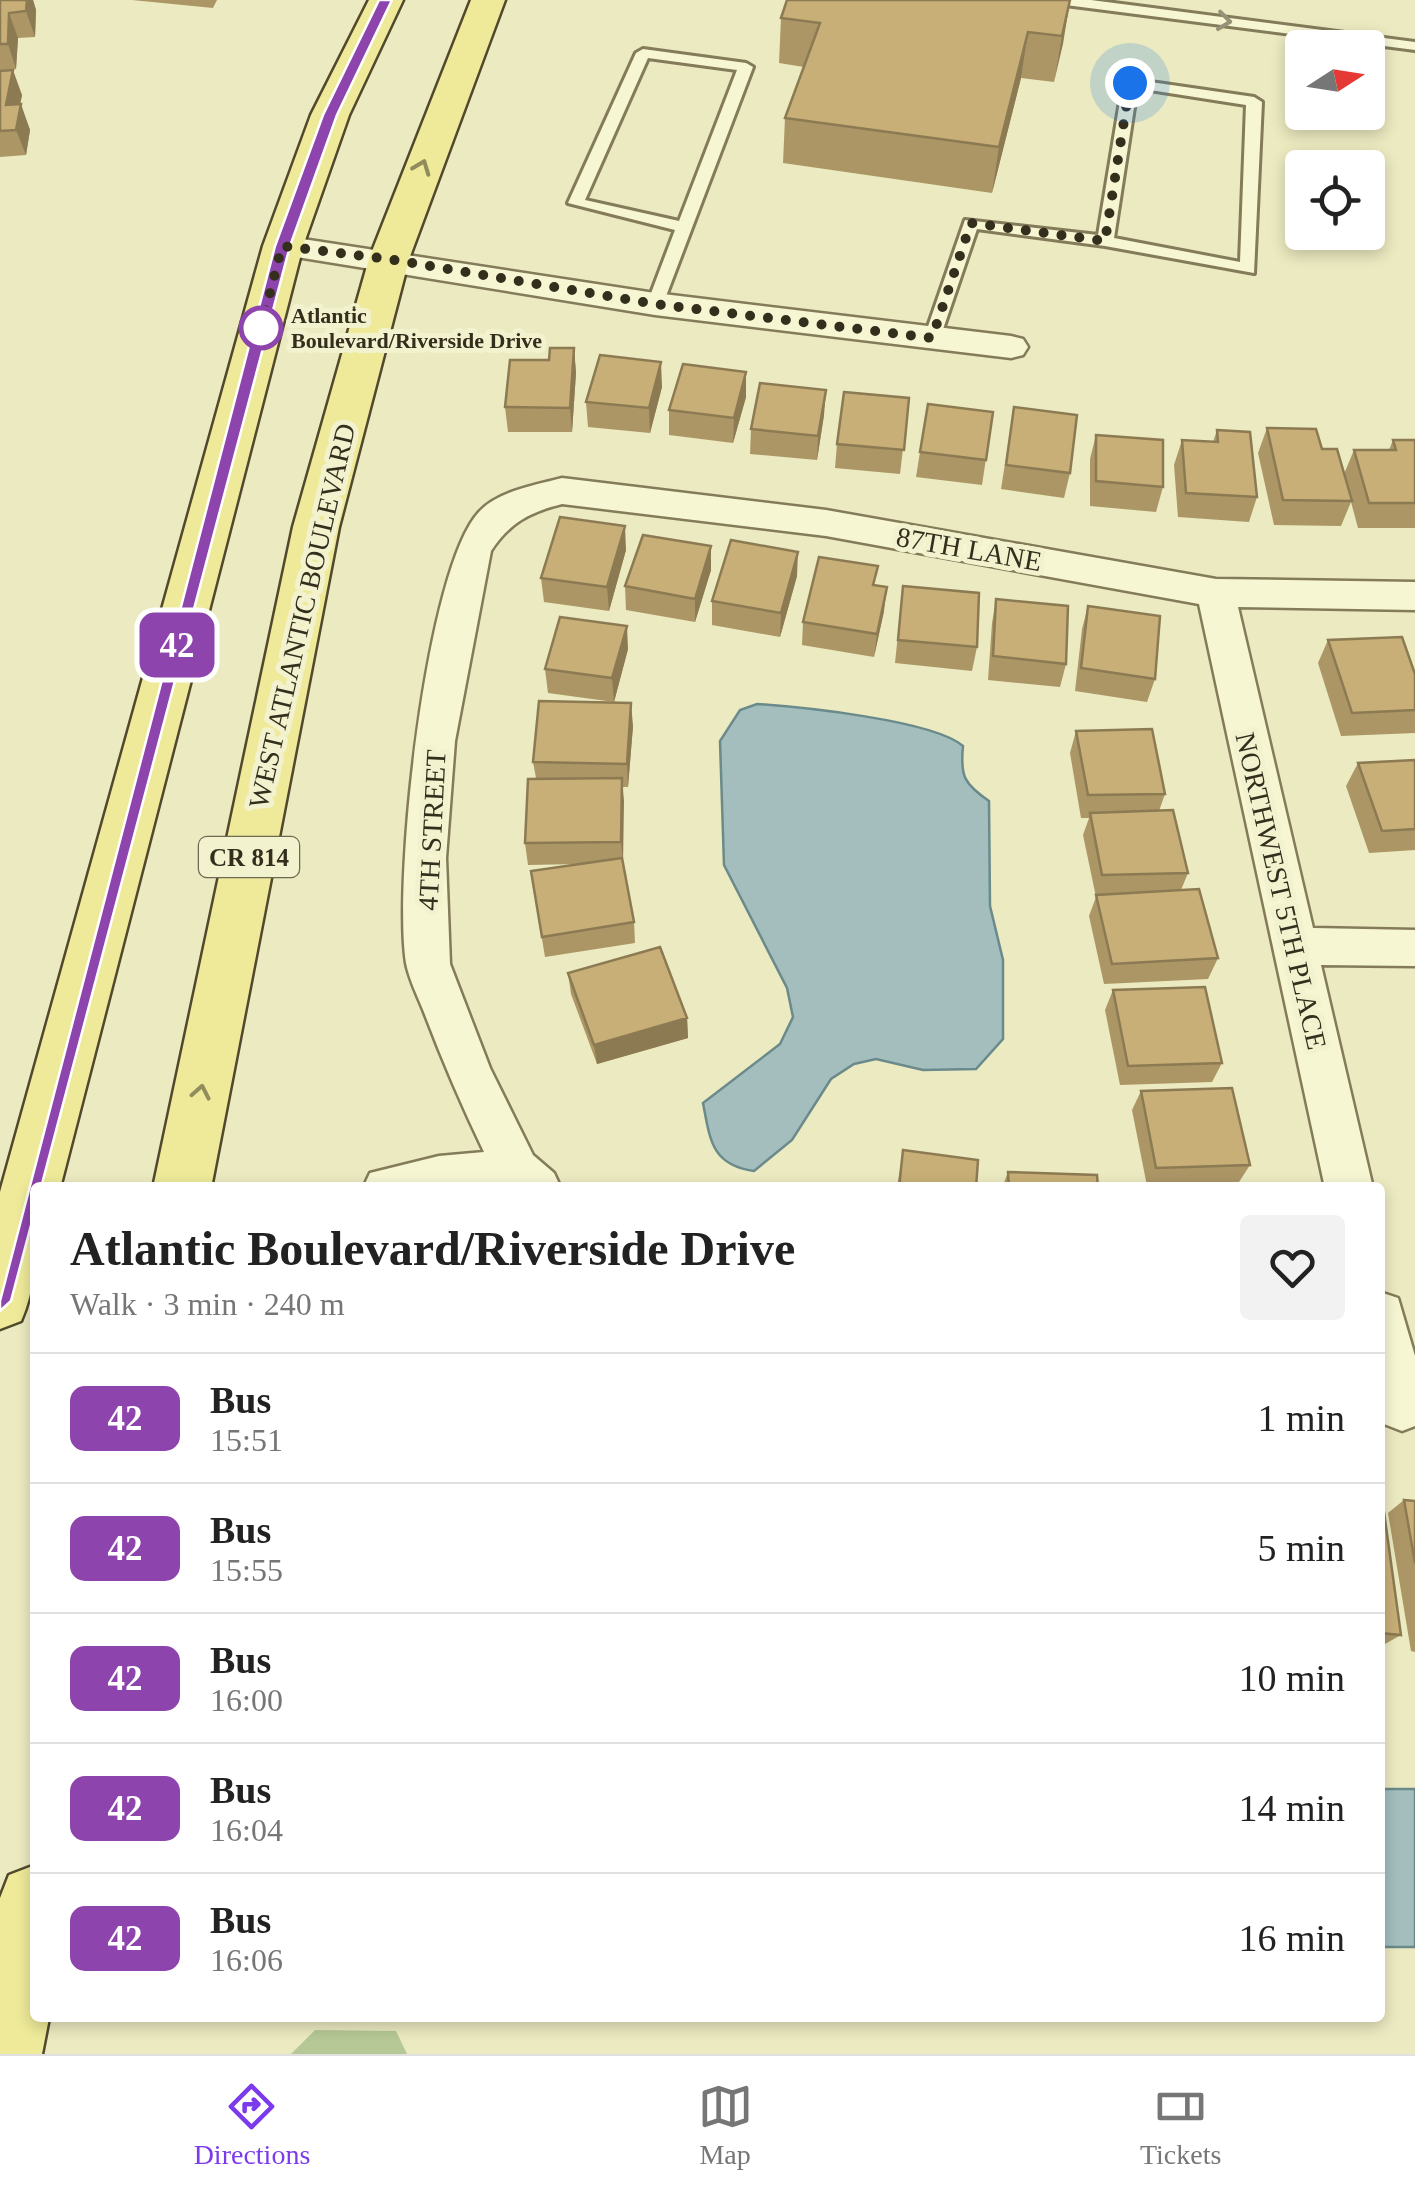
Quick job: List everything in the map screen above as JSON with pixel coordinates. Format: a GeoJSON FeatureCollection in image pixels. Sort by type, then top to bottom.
{"type":"FeatureCollection","features":[{"type":"Feature","properties":{"kind":"main road"},"geometry":{"type":"LineString","coordinates":[[37,1182],[282,246],[330,115],[386,0]]}},
{"type":"Feature","properties":{"kind":"main road","name":"WEST ATLANTIC BOULEVARD"},"geometry":{"type":"LineString","coordinates":[[183,1182],[316,526],[388,259],[488,0]]}},
{"type":"Feature","properties":{"kind":"main road"},"geometry":{"type":"LineString","coordinates":[[17,1257],[30,1207]]}},
{"type":"Feature","properties":{"kind":"main road"},"geometry":{"type":"LineString","coordinates":[[4,2054],[30,1925]]}},
{"type":"Feature","properties":{"kind":"street"},"geometry":{"type":"LineString","coordinates":[[282,246],[388,259],[655,304],[1011,347]]}},
{"type":"Feature","properties":{"kind":"street","name":"87TH LANE"},"geometry":{"type":"LineString","coordinates":[[525,501],[562,491],[826,523],[1216,593],[1415,596]]}},
{"type":"Feature","properties":{"kind":"street","name":"4TH STREET"},"geometry":{"type":"LineString","coordinates":[[525,501],[493,519],[473,550],[435,742],[425,858],[428,964],[468,1070],[526,1179]]}},
{"type":"Feature","properties":{"kind":"street","name":"NORTHWEST 5TH PLACE"},"geometry":{"type":"LineString","coordinates":[[1216,593],[1292,946],[1349,1182]]}},
{"type":"Feature","properties":{"kind":"street"},"geometry":{"type":"LineString","coordinates":[[1292,946],[1415,948]]}},
{"type":"Feature","properties":{"kind":"street"},"geometry":{"type":"LineString","coordinates":[[415,1182],[439,1177],[526,1179]]}},
{"type":"Feature","properties":{"kind":"street"},"geometry":{"type":"LineString","coordinates":[[1385,1340],[1399,1406]]}},
{"type":"Feature","properties":{"kind":"lane"},"geometry":{"type":"LineString","coordinates":[[1058,0],[1415,46]]}},
{"type":"Feature","properties":{"kind":"lane"},"geometry":{"type":"LineString","coordinates":[[655,304],[746,67],[644,53],[576,203],[682,226]]}},
{"type":"Feature","properties":{"kind":"lane"},"geometry":{"type":"LineString","coordinates":[[932,338],[971,223],[1105,241],[1248,269],[1254,102],[1130,83],[1105,241]]}},
{"type":"Feature","properties":{"kind":"green space"},"geometry":{"type":"Polygon","coordinates":[[[315,2030],[396,2031],[407,2054],[291,2054],[315,2030]]]}},
{"type":"Feature","properties":{"kind":"water"},"geometry":{"type":"Polygon","coordinates":[[[757,704],[896,722],[947,737],[963,746],[966,778],[989,801],[990,906],[1003,960],[1003,1039],[976,1069],[923,1070],[876,1059],[854,1064],[831,1079],[792,1140],[754,1171],[729,1163],[715,1148],[703,1103],[780,1044],[793,1017],[787,988],[724,865],[720,741],[740,710],[757,704]]]}},
{"type":"Feature","properties":{"kind":"water"},"geometry":{"type":"Polygon","coordinates":[[[1385,1789],[1415,1789],[1415,1947],[1385,1947],[1385,1789]]]}},
{"type":"Feature","properties":{"kind":"building"},"geometry":{"type":"Polygon","coordinates":[[[0,0],[27,0],[26,11],[9,13],[8,44],[0,44],[0,0]]]}},
{"type":"Feature","properties":{"kind":"building"},"geometry":{"type":"Polygon","coordinates":[[[787,0],[1070,0],[1062,36],[1028,32],[999,147],[785,118],[820,23],[781,18],[787,0]]]}},
{"type":"Feature","properties":{"kind":"building"},"geometry":{"type":"Polygon","coordinates":[[[13,70],[6,105],[21,104],[16,130],[0,131],[0,71],[13,70]]]}},
{"type":"Feature","properties":{"kind":"building"},"geometry":{"type":"Polygon","coordinates":[[[550,348],[574,348],[570,408],[505,407],[510,360],[549,360],[550,348]]]}},
{"type":"Feature","properties":{"kind":"building"},"geometry":{"type":"Polygon","coordinates":[[[600,355],[661,362],[649,408],[586,402],[600,355]]]}},
{"type":"Feature","properties":{"kind":"building"},"geometry":{"type":"Polygon","coordinates":[[[683,364],[746,372],[734,418],[669,410],[683,364]]]}},
{"type":"Feature","properties":{"kind":"building"},"geometry":{"type":"Polygon","coordinates":[[[760,383],[826,390],[818,436],[751,429],[760,383]]]}},
{"type":"Feature","properties":{"kind":"building"},"geometry":{"type":"Polygon","coordinates":[[[844,392],[909,398],[904,450],[837,444],[844,392]]]}},
{"type":"Feature","properties":{"kind":"building"},"geometry":{"type":"Polygon","coordinates":[[[928,404],[993,412],[986,460],[920,452],[928,404]]]}},
{"type":"Feature","properties":{"kind":"building"},"geometry":{"type":"Polygon","coordinates":[[[1014,407],[1077,415],[1070,473],[1006,465],[1014,407]]]}},
{"type":"Feature","properties":{"kind":"building"},"geometry":{"type":"Polygon","coordinates":[[[1267,428],[1316,429],[1322,449],[1337,449],[1352,501],[1283,500],[1267,428]]]}},
{"type":"Feature","properties":{"kind":"building"},"geometry":{"type":"Polygon","coordinates":[[[1217,430],[1250,432],[1257,497],[1186,493],[1182,440],[1218,442],[1217,430]]]}},
{"type":"Feature","properties":{"kind":"building"},"geometry":{"type":"Polygon","coordinates":[[[1096,435],[1163,440],[1163,487],[1096,481],[1096,435]]]}},
{"type":"Feature","properties":{"kind":"building"},"geometry":{"type":"Polygon","coordinates":[[[1393,440],[1415,440],[1415,503],[1369,503],[1354,450],[1396,450],[1393,440]]]}},
{"type":"Feature","properties":{"kind":"building"},"geometry":{"type":"Polygon","coordinates":[[[560,517],[625,526],[607,587],[541,578],[560,517]]]}},
{"type":"Feature","properties":{"kind":"building"},"geometry":{"type":"Polygon","coordinates":[[[643,535],[711,546],[695,599],[625,586],[643,535]]]}},
{"type":"Feature","properties":{"kind":"building"},"geometry":{"type":"Polygon","coordinates":[[[731,540],[798,552],[781,613],[712,601],[731,540]]]}},
{"type":"Feature","properties":{"kind":"building"},"geometry":{"type":"Polygon","coordinates":[[[819,557],[878,566],[873,585],[887,587],[877,634],[803,622],[819,557]]]}},
{"type":"Feature","properties":{"kind":"building"},"geometry":{"type":"Polygon","coordinates":[[[903,586],[979,593],[977,647],[898,640],[903,586]]]}},
{"type":"Feature","properties":{"kind":"building"},"geometry":{"type":"Polygon","coordinates":[[[996,599],[1068,606],[1066,664],[993,656],[996,599]]]}},
{"type":"Feature","properties":{"kind":"building"},"geometry":{"type":"Polygon","coordinates":[[[1088,606],[1160,616],[1155,679],[1081,668],[1088,606]]]}},
{"type":"Feature","properties":{"kind":"building"},"geometry":{"type":"Polygon","coordinates":[[[560,617],[627,626],[612,678],[545,669],[560,617]]]}},
{"type":"Feature","properties":{"kind":"building"},"geometry":{"type":"Polygon","coordinates":[[[1402,637],[1415,674],[1415,710],[1352,713],[1328,640],[1402,637]]]}},
{"type":"Feature","properties":{"kind":"building"},"geometry":{"type":"Polygon","coordinates":[[[539,701],[631,703],[627,764],[533,762],[539,701]]]}},
{"type":"Feature","properties":{"kind":"building"},"geometry":{"type":"Polygon","coordinates":[[[1152,729],[1165,794],[1088,795],[1076,731],[1152,729]]]}},
{"type":"Feature","properties":{"kind":"building"},"geometry":{"type":"Polygon","coordinates":[[[1415,760],[1415,829],[1382,831],[1358,763],[1415,760]]]}},
{"type":"Feature","properties":{"kind":"building"},"geometry":{"type":"Polygon","coordinates":[[[622,778],[621,842],[525,843],[528,779],[622,778]]]}},
{"type":"Feature","properties":{"kind":"building"},"geometry":{"type":"Polygon","coordinates":[[[1173,810],[1188,873],[1102,875],[1090,813],[1173,810]]]}},
{"type":"Feature","properties":{"kind":"building"},"geometry":{"type":"Polygon","coordinates":[[[622,858],[634,922],[542,937],[531,871],[622,858]]]}},
{"type":"Feature","properties":{"kind":"building"},"geometry":{"type":"Polygon","coordinates":[[[1199,889],[1218,958],[1112,964],[1096,895],[1199,889]]]}},
{"type":"Feature","properties":{"kind":"building"},"geometry":{"type":"Polygon","coordinates":[[[660,947],[687,1018],[594,1045],[568,973],[660,947]]]}},
{"type":"Feature","properties":{"kind":"building"},"geometry":{"type":"Polygon","coordinates":[[[1205,987],[1222,1063],[1128,1066],[1113,990],[1205,987]]]}},
{"type":"Feature","properties":{"kind":"building"},"geometry":{"type":"Polygon","coordinates":[[[1232,1088],[1250,1165],[1156,1168],[1141,1091],[1232,1088]]]}},
{"type":"Feature","properties":{"kind":"building"},"geometry":{"type":"Polygon","coordinates":[[[903,1150],[978,1160],[976,1182],[900,1182],[903,1150]]]}},
{"type":"Feature","properties":{"kind":"building"},"geometry":{"type":"Polygon","coordinates":[[[1008,1172],[1097,1175],[1098,1182],[1009,1182],[1008,1172]]]}},
{"type":"Feature","properties":{"kind":"building"},"geometry":{"type":"Polygon","coordinates":[[[1404,1500],[1415,1501],[1415,1563],[1404,1500]]]}},
{"type":"Feature","properties":{"kind":"building"},"geometry":{"type":"Polygon","coordinates":[[[1385,1519],[1401,1635],[1385,1633],[1385,1519]]]}},
{"type":"Feature","properties":{"kind":"bus line","name":"42"},"geometry":{"type":"LineString","coordinates":[[31,1182],[282,246],[330,115],[386,0]]}},
{"type":"Feature","properties":{"kind":"bus line","name":"42"},"geometry":{"type":"LineString","coordinates":[[0,1301],[30,1187]]}},
{"type":"Feature","properties":{"kind":"place","name":"Atlantic Boulevard/Riverside Drive"},"geometry":{"type":"Point","coordinates":[261,328]}},
{"type":"Feature","properties":{"kind":"route"},"geometry":{"type":"LineString","coordinates":[[261,328],[282,246],[388,259],[655,304],[932,338],[971,223],[1105,241],[1130,83]]}}]}
